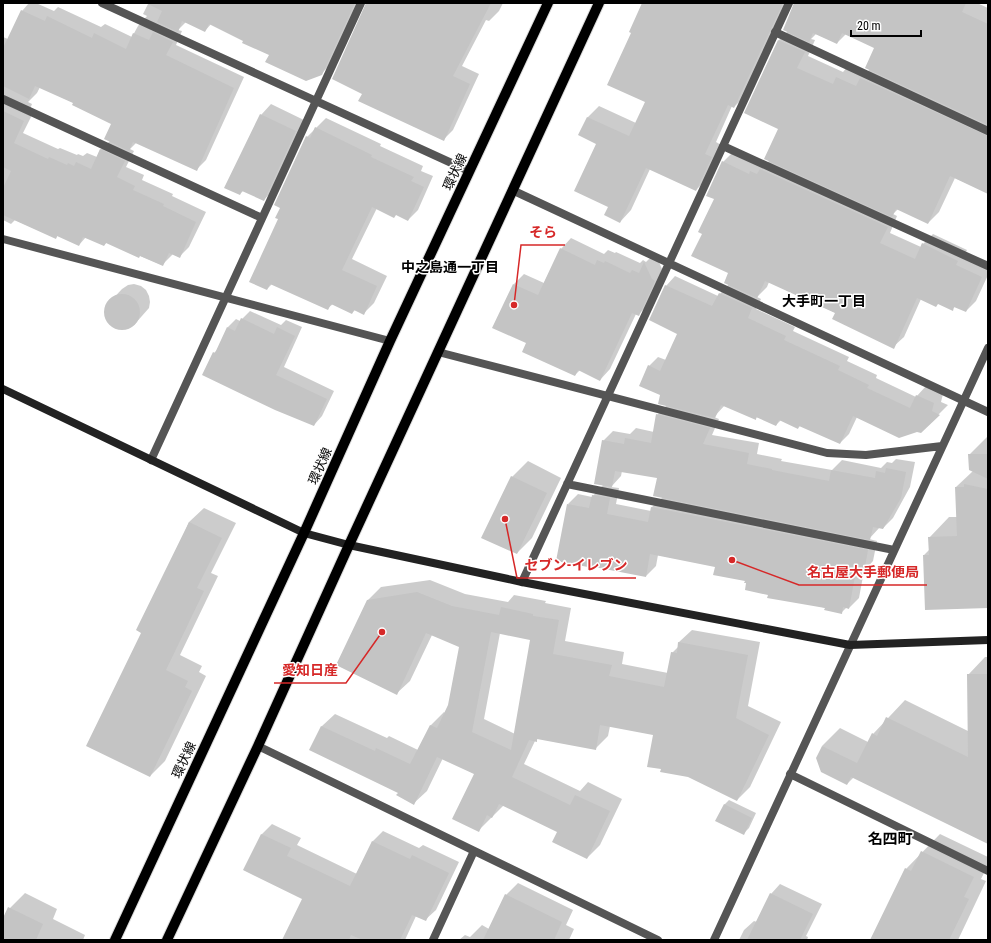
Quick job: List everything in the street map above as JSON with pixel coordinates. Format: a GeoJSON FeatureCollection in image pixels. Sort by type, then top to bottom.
{"type":"FeatureCollection","features":[{"type":"Feature","properties":{"kind":"main road","name":"環状線"},"geometry":{"type":"LineString","coordinates":[[115,940],[304,533],[390,341],[548,3]]}},
{"type":"Feature","properties":{"kind":"main road"},"geometry":{"type":"LineString","coordinates":[[167,940],[258,746],[599,3]]}},
{"type":"Feature","properties":{"kind":"street"},"geometry":{"type":"LineString","coordinates":[[102,3],[469,171]]}},
{"type":"Feature","properties":{"kind":"street"},"geometry":{"type":"LineString","coordinates":[[151,460],[361,3]]}},
{"type":"Feature","properties":{"kind":"street"},"geometry":{"type":"LineString","coordinates":[[522,582],[789,3]]}},
{"type":"Feature","properties":{"kind":"street"},"geometry":{"type":"LineString","coordinates":[[775,32],[988,131]]}},
{"type":"Feature","properties":{"kind":"street"},"geometry":{"type":"LineString","coordinates":[[3,99],[262,218]]}},
{"type":"Feature","properties":{"kind":"street"},"geometry":{"type":"LineString","coordinates":[[723,146],[988,266]]}},
{"type":"Feature","properties":{"kind":"street"},"geometry":{"type":"LineString","coordinates":[[512,190],[988,412]]}},
{"type":"Feature","properties":{"kind":"street"},"geometry":{"type":"LineString","coordinates":[[3,240],[390,341]]}},
{"type":"Feature","properties":{"kind":"street"},"geometry":{"type":"LineString","coordinates":[[714,940],[988,348]]}},
{"type":"Feature","properties":{"kind":"street"},"geometry":{"type":"LineString","coordinates":[[438,352],[827,453],[866,455],[942,446]]}},
{"type":"Feature","properties":{"kind":"street"},"geometry":{"type":"LineString","coordinates":[[3,389],[304,533],[349,545],[522,582],[850,645],[988,640]]}},
{"type":"Feature","properties":{"kind":"street"},"geometry":{"type":"LineString","coordinates":[[567,484],[894,550]]}},
{"type":"Feature","properties":{"kind":"street"},"geometry":{"type":"LineString","coordinates":[[258,746],[658,940]]}},
{"type":"Feature","properties":{"kind":"street"},"geometry":{"type":"LineString","coordinates":[[790,774],[988,870]]}},
{"type":"Feature","properties":{"kind":"street"},"geometry":{"type":"LineString","coordinates":[[433,940],[474,851]]}},
{"type":"Feature","properties":{"kind":"building"},"geometry":{"type":"Polygon","coordinates":[[[146,3],[355,3],[322,75],[306,81],[265,62],[269,55],[242,43],[243,41],[209,24],[205,32],[182,21],[178,32],[157,22],[162,11],[146,3]]]}},
{"type":"Feature","properties":{"kind":"building"},"geometry":{"type":"Polygon","coordinates":[[[366,3],[491,3],[453,76],[470,84],[444,141],[358,101],[362,94],[332,79],[366,3]]]}},
{"type":"Feature","properties":{"kind":"building"},"geometry":{"type":"Polygon","coordinates":[[[642,3],[783,3],[734,108],[728,105],[705,154],[712,157],[696,191],[646,168],[620,223],[604,215],[608,207],[574,191],[596,144],[578,135],[587,117],[629,136],[645,102],[607,85],[631,33],[629,32],[642,3]]]}},
{"type":"Feature","properties":{"kind":"building"},"geometry":{"type":"Polygon","coordinates":[[[794,3],[966,3],[962,12],[988,24],[988,125],[865,68],[874,48],[842,33],[837,44],[813,33],[809,42],[783,30],[794,3]]]}},
{"type":"Feature","properties":{"kind":"building"},"geometry":{"type":"Polygon","coordinates":[[[21,10],[45,21],[47,16],[92,38],[94,33],[126,49],[133,33],[149,40],[153,32],[173,42],[166,55],[234,88],[197,171],[133,142],[129,151],[104,139],[111,124],[72,105],[73,103],[35,86],[29,99],[3,86],[3,48],[21,10]]]}},
{"type":"Feature","properties":{"kind":"building"},"geometry":{"type":"Polygon","coordinates":[[[778,40],[805,52],[797,68],[833,84],[836,77],[856,86],[860,78],[988,136],[988,194],[950,176],[928,224],[896,209],[892,217],[764,159],[778,129],[744,113],[778,40]]]}},
{"type":"Feature","properties":{"kind":"building"},"geometry":{"type":"Polygon","coordinates":[[[3,111],[24,121],[14,143],[48,159],[49,157],[67,165],[68,163],[74,166],[76,162],[91,169],[100,149],[125,161],[117,177],[135,186],[133,190],[164,204],[163,206],[196,222],[180,258],[169,253],[163,266],[140,256],[139,258],[106,243],[104,246],[83,237],[79,246],[57,236],[56,239],[3,215],[3,188],[11,171],[3,167],[3,111]]]}},
{"type":"Feature","properties":{"kind":"building"},"geometry":{"type":"Polygon","coordinates":[[[260,114],[296,131],[264,201],[242,191],[240,195],[224,188],[260,114]]]}},
{"type":"Feature","properties":{"kind":"building"},"geometry":{"type":"Polygon","coordinates":[[[315,127],[372,155],[371,157],[414,177],[411,181],[424,187],[408,221],[396,215],[394,218],[372,207],[342,270],[377,286],[364,315],[354,310],[352,314],[331,304],[328,310],[270,284],[267,290],[249,282],[278,219],[275,218],[280,208],[274,205],[306,136],[310,138],[315,127]]]}},
{"type":"Feature","properties":{"kind":"building"},"geometry":{"type":"Polygon","coordinates":[[[722,161],[749,174],[750,171],[757,174],[760,169],[888,227],[880,243],[915,259],[922,243],[958,261],[956,265],[982,277],[966,312],[954,307],[953,311],[938,304],[936,307],[917,298],[894,349],[832,319],[835,313],[765,281],[757,298],[724,283],[728,273],[691,256],[702,234],[698,232],[714,199],[706,196],[722,161]]]}},
{"type":"Feature","properties":{"kind":"building"},"geometry":{"type":"Polygon","coordinates":[[[560,248],[595,265],[597,260],[604,263],[605,261],[630,273],[632,270],[639,273],[644,262],[652,279],[655,281],[639,316],[632,313],[600,381],[578,370],[575,376],[522,352],[526,343],[492,328],[513,284],[538,295],[560,248]]]}},
{"type":"Feature","properties":{"kind":"building"},"geometry":{"type":"Polygon","coordinates":[[[665,285],[712,306],[719,293],[752,308],[748,318],[786,336],[784,340],[840,366],[838,370],[869,385],[867,388],[910,408],[916,395],[934,403],[932,411],[940,415],[921,433],[917,432],[899,438],[853,416],[840,444],[799,426],[798,429],[779,420],[776,426],[756,417],[756,420],[721,405],[715,418],[658,404],[660,395],[639,386],[648,365],[660,371],[677,334],[649,320],[665,285]]]}},
{"type":"Feature","properties":{"kind":"building"},"geometry":{"type":"Polygon","coordinates":[[[122,294],[132,297],[137,302],[140,312],[137,322],[132,327],[122,330],[112,327],[107,322],[104,312],[107,302],[112,297],[122,294]]]}},
{"type":"Feature","properties":{"kind":"building"},"geometry":{"type":"Polygon","coordinates":[[[241,318],[274,334],[277,327],[295,336],[276,375],[327,399],[314,426],[275,410],[202,375],[213,352],[215,353],[227,327],[235,331],[241,318]]]}},
{"type":"Feature","properties":{"kind":"building"},"geometry":{"type":"Polygon","coordinates":[[[656,414],[710,428],[703,444],[749,453],[747,464],[772,470],[829,481],[831,470],[875,478],[876,471],[885,473],[886,468],[906,472],[901,498],[883,529],[873,527],[870,540],[653,496],[657,478],[615,471],[612,487],[594,484],[602,440],[624,444],[625,438],[651,443],[656,414]]]}},
{"type":"Feature","properties":{"kind":"building"},"geometry":{"type":"Polygon","coordinates":[[[968,454],[988,454],[988,479],[969,470],[968,454]]]}},
{"type":"Feature","properties":{"kind":"building"},"geometry":{"type":"Polygon","coordinates":[[[511,476],[547,493],[517,554],[481,538],[511,476]]]}},
{"type":"Feature","properties":{"kind":"building"},"geometry":{"type":"Polygon","coordinates":[[[964,484],[988,489],[988,608],[925,610],[923,555],[929,555],[928,537],[957,536],[955,487],[964,487],[964,484]]]}},
{"type":"Feature","properties":{"kind":"building"},"geometry":{"type":"Polygon","coordinates":[[[592,495],[610,498],[607,514],[648,522],[651,507],[868,550],[864,572],[856,571],[849,609],[843,607],[842,614],[824,610],[825,608],[767,598],[768,595],[745,590],[745,581],[713,575],[715,567],[650,554],[646,577],[556,561],[567,504],[589,508],[592,495]]]}},
{"type":"Feature","properties":{"kind":"building"},"geometry":{"type":"Polygon","coordinates":[[[189,522],[222,538],[197,588],[204,591],[166,670],[188,681],[185,687],[192,691],[150,777],[86,746],[141,633],[136,630],[189,522]]]}},
{"type":"Feature","properties":{"kind":"building"},"geometry":{"type":"Polygon","coordinates":[[[417,592],[452,606],[499,615],[501,607],[533,614],[533,616],[559,620],[553,654],[612,665],[609,676],[664,687],[671,652],[677,653],[678,642],[748,655],[736,718],[769,735],[737,801],[688,777],[660,772],[661,769],[647,767],[653,735],[600,725],[596,750],[537,739],[537,742],[529,740],[512,777],[570,805],[575,795],[610,811],[587,859],[552,842],[557,832],[499,804],[492,818],[487,815],[479,832],[452,819],[474,774],[437,757],[414,805],[396,795],[398,793],[309,750],[321,726],[375,751],[376,748],[410,764],[430,725],[437,728],[448,705],[459,647],[426,633],[397,695],[336,665],[367,600],[417,592]],[[491,632],[472,732],[511,750],[530,640],[491,632]]]}},
{"type":"Feature","properties":{"kind":"building"},"geometry":{"type":"Polygon","coordinates":[[[967,674],[988,674],[988,844],[851,777],[847,785],[821,772],[816,758],[822,746],[857,763],[872,733],[877,736],[886,717],[968,757],[967,674]]]}},
{"type":"Feature","properties":{"kind":"building"},"geometry":{"type":"Polygon","coordinates":[[[724,804],[752,818],[744,835],[715,821],[724,804]]]}},
{"type":"Feature","properties":{"kind":"building"},"geometry":{"type":"Polygon","coordinates":[[[261,834],[291,848],[287,856],[350,886],[372,841],[410,859],[412,855],[449,873],[426,921],[412,915],[400,940],[363,940],[351,935],[349,940],[282,940],[302,899],[243,870],[261,834]]]}},
{"type":"Feature","properties":{"kind":"building"},"geometry":{"type":"Polygon","coordinates":[[[921,851],[974,877],[964,897],[969,899],[949,940],[870,940],[905,868],[911,871],[921,851]]]}},
{"type":"Feature","properties":{"kind":"building"},"geometry":{"type":"Polygon","coordinates":[[[770,893],[813,914],[800,940],[747,940],[770,893]]]}},
{"type":"Feature","properties":{"kind":"building"},"geometry":{"type":"Polygon","coordinates":[[[505,894],[562,922],[554,940],[483,940],[505,894]]]}},
{"type":"Feature","properties":{"kind":"building"},"geometry":{"type":"Polygon","coordinates":[[[8,907],[43,924],[36,940],[3,940],[3,918],[8,907]]]}},
{"type":"Feature","properties":{"kind":"place","name":"そら"},"geometry":{"type":"Point","coordinates":[514,305]}},
{"type":"Feature","properties":{"kind":"place","name":"セブン-イレブン"},"geometry":{"type":"Point","coordinates":[505,519]}},
{"type":"Feature","properties":{"kind":"place","name":"名古屋大手郵便局"},"geometry":{"type":"Point","coordinates":[732,560]}},
{"type":"Feature","properties":{"kind":"place","name":"愛知日産"},"geometry":{"type":"Point","coordinates":[382,632]}},
{"type":"Feature","properties":{"kind":"district","name":"中之島通一丁目"},"geometry":{"type":"Point","coordinates":[450,267]}},
{"type":"Feature","properties":{"kind":"district","name":"大手町一丁目"},"geometry":{"type":"Point","coordinates":[824,301]}},
{"type":"Feature","properties":{"kind":"district","name":"名四町"},"geometry":{"type":"Point","coordinates":[890,839]}}]}
